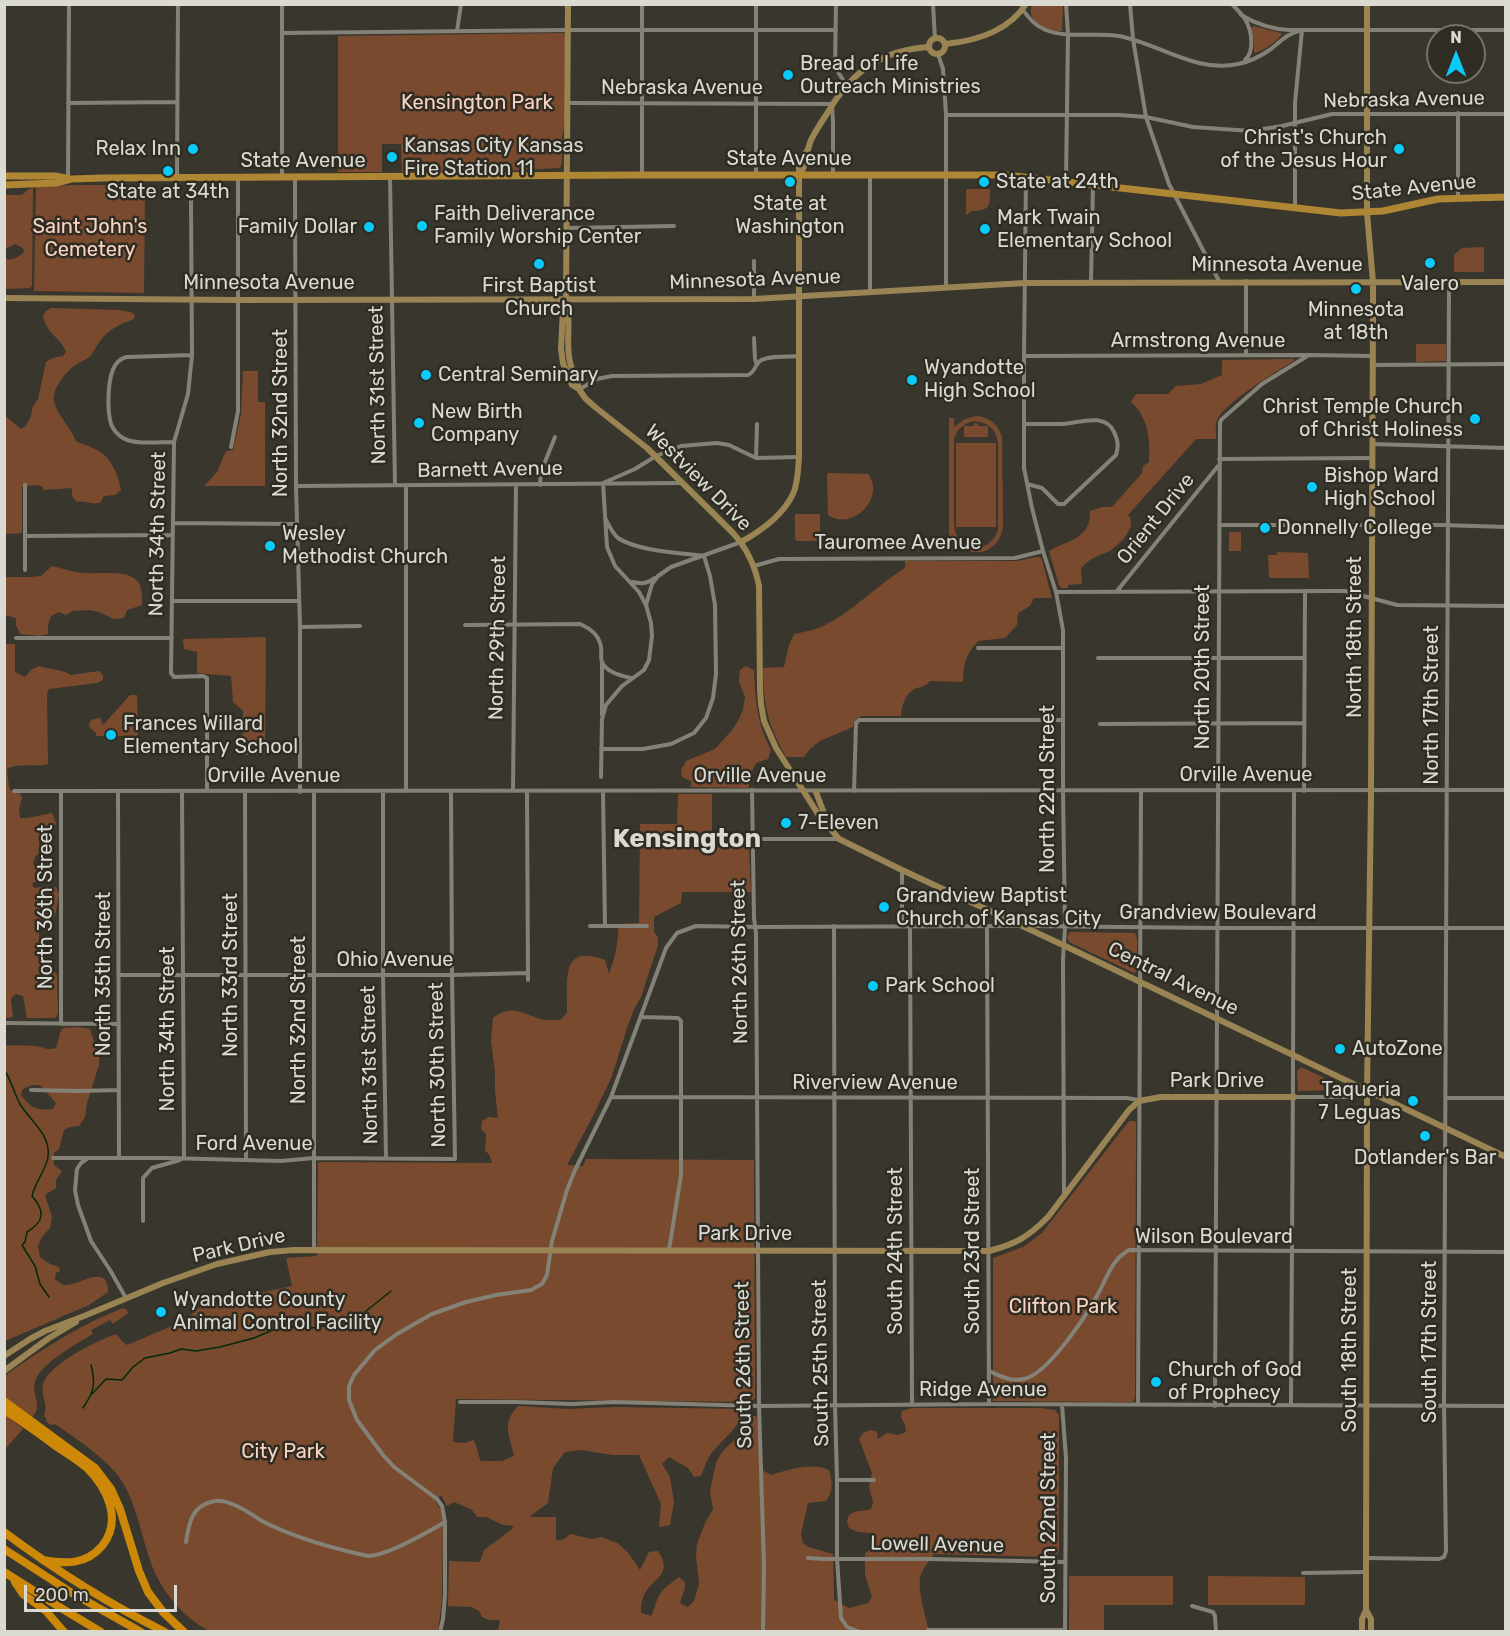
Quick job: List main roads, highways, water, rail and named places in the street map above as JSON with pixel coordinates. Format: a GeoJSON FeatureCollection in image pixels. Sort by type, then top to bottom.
{"type":"FeatureCollection","features":[{"type":"Feature","properties":{"kind":"highway"},"geometry":{"type":"LineString","coordinates":[[6,1406],[49,1437],[86,1468],[105,1491],[110,1504],[112,1517],[110,1532],[98,1550],[80,1561],[67,1563],[43,1560]]}},
{"type":"Feature","properties":{"kind":"highway"},"geometry":{"type":"LineString","coordinates":[[49,1437],[81,1456],[111,1489],[148,1592],[163,1612],[184,1632]]}},
{"type":"Feature","properties":{"kind":"highway"},"geometry":{"type":"LineString","coordinates":[[4,1532],[43,1560],[126,1612],[165,1632]]}},
{"type":"Feature","properties":{"kind":"highway"},"geometry":{"type":"LineString","coordinates":[[4,1549],[72,1593],[141,1632]]}},
{"type":"Feature","properties":{"kind":"highway"},"geometry":{"type":"LineString","coordinates":[[4,1572],[101,1632]]}},
{"type":"Feature","properties":{"kind":"highway"},"geometry":{"type":"LineString","coordinates":[[13,1578],[23,1594],[46,1611],[64,1632]]}},
{"type":"Feature","properties":{"kind":"main road"},"geometry":{"type":"LineString","coordinates":[[566,300],[568,4]]}},
{"type":"Feature","properties":{"kind":"main road","name":"North 18th Street"},"geometry":{"type":"LineString","coordinates":[[1367,4],[1367,213],[1373,282],[1373,525],[1367,1091]]}},
{"type":"Feature","properties":{"kind":"main road"},"geometry":{"type":"LineString","coordinates":[[945,44],[966,42],[990,34],[1008,24],[1024,7]]}},
{"type":"Feature","properties":{"kind":"main road"},"geometry":{"type":"LineString","coordinates":[[929,47],[935,39],[942,40],[945,44]]}},
{"type":"Feature","properties":{"kind":"main road"},"geometry":{"type":"LineString","coordinates":[[929,47],[931,51],[938,54],[944,50],[945,44]]}},
{"type":"Feature","properties":{"kind":"main road"},"geometry":{"type":"LineString","coordinates":[[741,542],[762,528],[786,505],[797,481],[800,175],[804,168],[807,151],[815,132],[846,85],[874,62],[891,54],[909,48],[929,47]]}},
{"type":"Feature","properties":{"kind":"main road","name":"State Avenue"},"geometry":{"type":"LineString","coordinates":[[4,176],[55,176],[68,179],[566,175],[1005,175],[1341,213],[1383,211],[1458,197],[1506,197]]}},
{"type":"Feature","properties":{"kind":"main road","name":"State Avenue"},"geometry":{"type":"LineString","coordinates":[[4,185],[56,183],[68,179]]}},
{"type":"Feature","properties":{"kind":"main road","name":"Minnesota Avenue"},"geometry":{"type":"LineString","coordinates":[[4,298],[754,299],[1025,283],[1506,282]]}},
{"type":"Feature","properties":{"kind":"main road","name":"Westview Drive"},"geometry":{"type":"LineString","coordinates":[[566,300],[569,310],[570,362],[579,389],[585,398],[656,456],[741,542],[748,553],[759,586],[760,688],[764,721],[776,748],[803,792],[839,839]]}},
{"type":"Feature","properties":{"kind":"main road"},"geometry":{"type":"LineString","coordinates":[[816,792],[825,816],[825,823]]}},
{"type":"Feature","properties":{"kind":"main road","name":"Central Avenue"},"geometry":{"type":"LineString","coordinates":[[839,839],[1506,1157]]}},
{"type":"Feature","properties":{"kind":"main road","name":"South 18th Street"},"geometry":{"type":"LineString","coordinates":[[1362,1632],[1362,1618],[1366,1610],[1367,1091]]}},
{"type":"Feature","properties":{"kind":"main road","name":"Park Drive"},"geometry":{"type":"LineString","coordinates":[[4,1356],[45,1331],[163,1283],[217,1264],[270,1252],[314,1249],[989,1251],[1018,1242],[1034,1232],[1048,1217],[1129,1110],[1139,1101],[1161,1097],[1294,1097]]}},
{"type":"Feature","properties":{"kind":"main road","name":"Park Drive"},"geometry":{"type":"LineString","coordinates":[[4,1371],[84,1316]]}},
{"type":"Feature","properties":{"kind":"main road","name":"South 18th Street"},"geometry":{"type":"LineString","coordinates":[[1366,1610],[1371,1619],[1371,1632]]}},
{"type":"Feature","properties":{"kind":"waterway"},"geometry":{"type":"LineString","coordinates":[[4,1069],[20,1104],[39,1128],[48,1149],[47,1162],[32,1196],[41,1211],[40,1220],[27,1232],[22,1245],[35,1266],[40,1284],[49,1297]]}},
{"type":"Feature","properties":{"kind":"waterway"},"geometry":{"type":"LineString","coordinates":[[92,1394],[106,1379],[122,1380],[145,1358],[181,1349],[196,1351],[220,1347],[254,1338],[280,1327],[294,1327],[300,1324],[312,1328],[341,1323],[360,1316],[391,1291]]}},
{"type":"Feature","properties":{"kind":"waterway"},"geometry":{"type":"LineString","coordinates":[[83,1408],[93,1388],[91,1365]]}},
{"type":"Feature","properties":{"kind":"place","name":"Bread of Life Outreach Ministries"},"geometry":{"type":"Point","coordinates":[788,75]}},
{"type":"Feature","properties":{"kind":"place","name":"Relax Inn"},"geometry":{"type":"Point","coordinates":[193,149]}},
{"type":"Feature","properties":{"kind":"place","name":"Christ's Church of the Jesus Hour"},"geometry":{"type":"Point","coordinates":[1399,149]}},
{"type":"Feature","properties":{"kind":"place","name":"Kansas City Kansas Fire Station 11"},"geometry":{"type":"Point","coordinates":[392,157]}},
{"type":"Feature","properties":{"kind":"place","name":"State at 34th"},"geometry":{"type":"Point","coordinates":[168,171]}},
{"type":"Feature","properties":{"kind":"place","name":"State at Washington"},"geometry":{"type":"Point","coordinates":[790,182]}},
{"type":"Feature","properties":{"kind":"place","name":"State at 24th"},"geometry":{"type":"Point","coordinates":[984,182]}},
{"type":"Feature","properties":{"kind":"place","name":"Faith Deliverance Family Worship Center"},"geometry":{"type":"Point","coordinates":[422,226]}},
{"type":"Feature","properties":{"kind":"place","name":"Family Dollar"},"geometry":{"type":"Point","coordinates":[369,227]}},
{"type":"Feature","properties":{"kind":"place","name":"Mark Twain Elementary School"},"geometry":{"type":"Point","coordinates":[985,229]}},
{"type":"Feature","properties":{"kind":"place","name":"Valero"},"geometry":{"type":"Point","coordinates":[1430,263]}},
{"type":"Feature","properties":{"kind":"place","name":"First Baptist Church"},"geometry":{"type":"Point","coordinates":[539,264]}},
{"type":"Feature","properties":{"kind":"place","name":"Minnesota at 18th"},"geometry":{"type":"Point","coordinates":[1356,289]}},
{"type":"Feature","properties":{"kind":"place","name":"Central Seminary"},"geometry":{"type":"Point","coordinates":[426,375]}},
{"type":"Feature","properties":{"kind":"place","name":"Wyandotte High School"},"geometry":{"type":"Point","coordinates":[912,380]}},
{"type":"Feature","properties":{"kind":"place","name":"Christ Temple Church of Christ Holiness"},"geometry":{"type":"Point","coordinates":[1475,419]}},
{"type":"Feature","properties":{"kind":"place","name":"New Birth Company"},"geometry":{"type":"Point","coordinates":[419,423]}},
{"type":"Feature","properties":{"kind":"place","name":"Bishop Ward High School"},"geometry":{"type":"Point","coordinates":[1312,487]}},
{"type":"Feature","properties":{"kind":"place","name":"Donnelly College"},"geometry":{"type":"Point","coordinates":[1265,528]}},
{"type":"Feature","properties":{"kind":"place","name":"Wesley Methodist Church"},"geometry":{"type":"Point","coordinates":[270,546]}},
{"type":"Feature","properties":{"kind":"place","name":"Frances Willard Elementary School"},"geometry":{"type":"Point","coordinates":[111,735]}},
{"type":"Feature","properties":{"kind":"place","name":"7-Eleven"},"geometry":{"type":"Point","coordinates":[786,823]}},
{"type":"Feature","properties":{"kind":"place","name":"Grandview Baptist Church of Kansas City"},"geometry":{"type":"Point","coordinates":[884,907]}},
{"type":"Feature","properties":{"kind":"place","name":"Park School"},"geometry":{"type":"Point","coordinates":[873,986]}},
{"type":"Feature","properties":{"kind":"place","name":"AutoZone"},"geometry":{"type":"Point","coordinates":[1340,1049]}},
{"type":"Feature","properties":{"kind":"place","name":"Taqueria 7 Leguas"},"geometry":{"type":"Point","coordinates":[1413,1101]}},
{"type":"Feature","properties":{"kind":"place","name":"Dotlander's Bar"},"geometry":{"type":"Point","coordinates":[1425,1136]}},
{"type":"Feature","properties":{"kind":"place","name":"Wyandotte County Animal Control Facility"},"geometry":{"type":"Point","coordinates":[161,1312]}},
{"type":"Feature","properties":{"kind":"place","name":"Church of God of Prophecy"},"geometry":{"type":"Point","coordinates":[1156,1382]}},
{"type":"Feature","properties":{"kind":"district","name":"Kensington"},"geometry":{"type":"Point","coordinates":[687,839]}},
{"type":"Feature","properties":{"kind":"park label","name":"Kensington Park"},"geometry":{"type":"Point","coordinates":[477,103]}},
{"type":"Feature","properties":{"kind":"park label","name":"Saint John's Cemetery"},"geometry":{"type":"Point","coordinates":[90,238]}},
{"type":"Feature","properties":{"kind":"park label","name":"Clifton Park"},"geometry":{"type":"Point","coordinates":[1063,1307]}},
{"type":"Feature","properties":{"kind":"park label","name":"City Park"},"geometry":{"type":"Point","coordinates":[283,1452]}}]}
